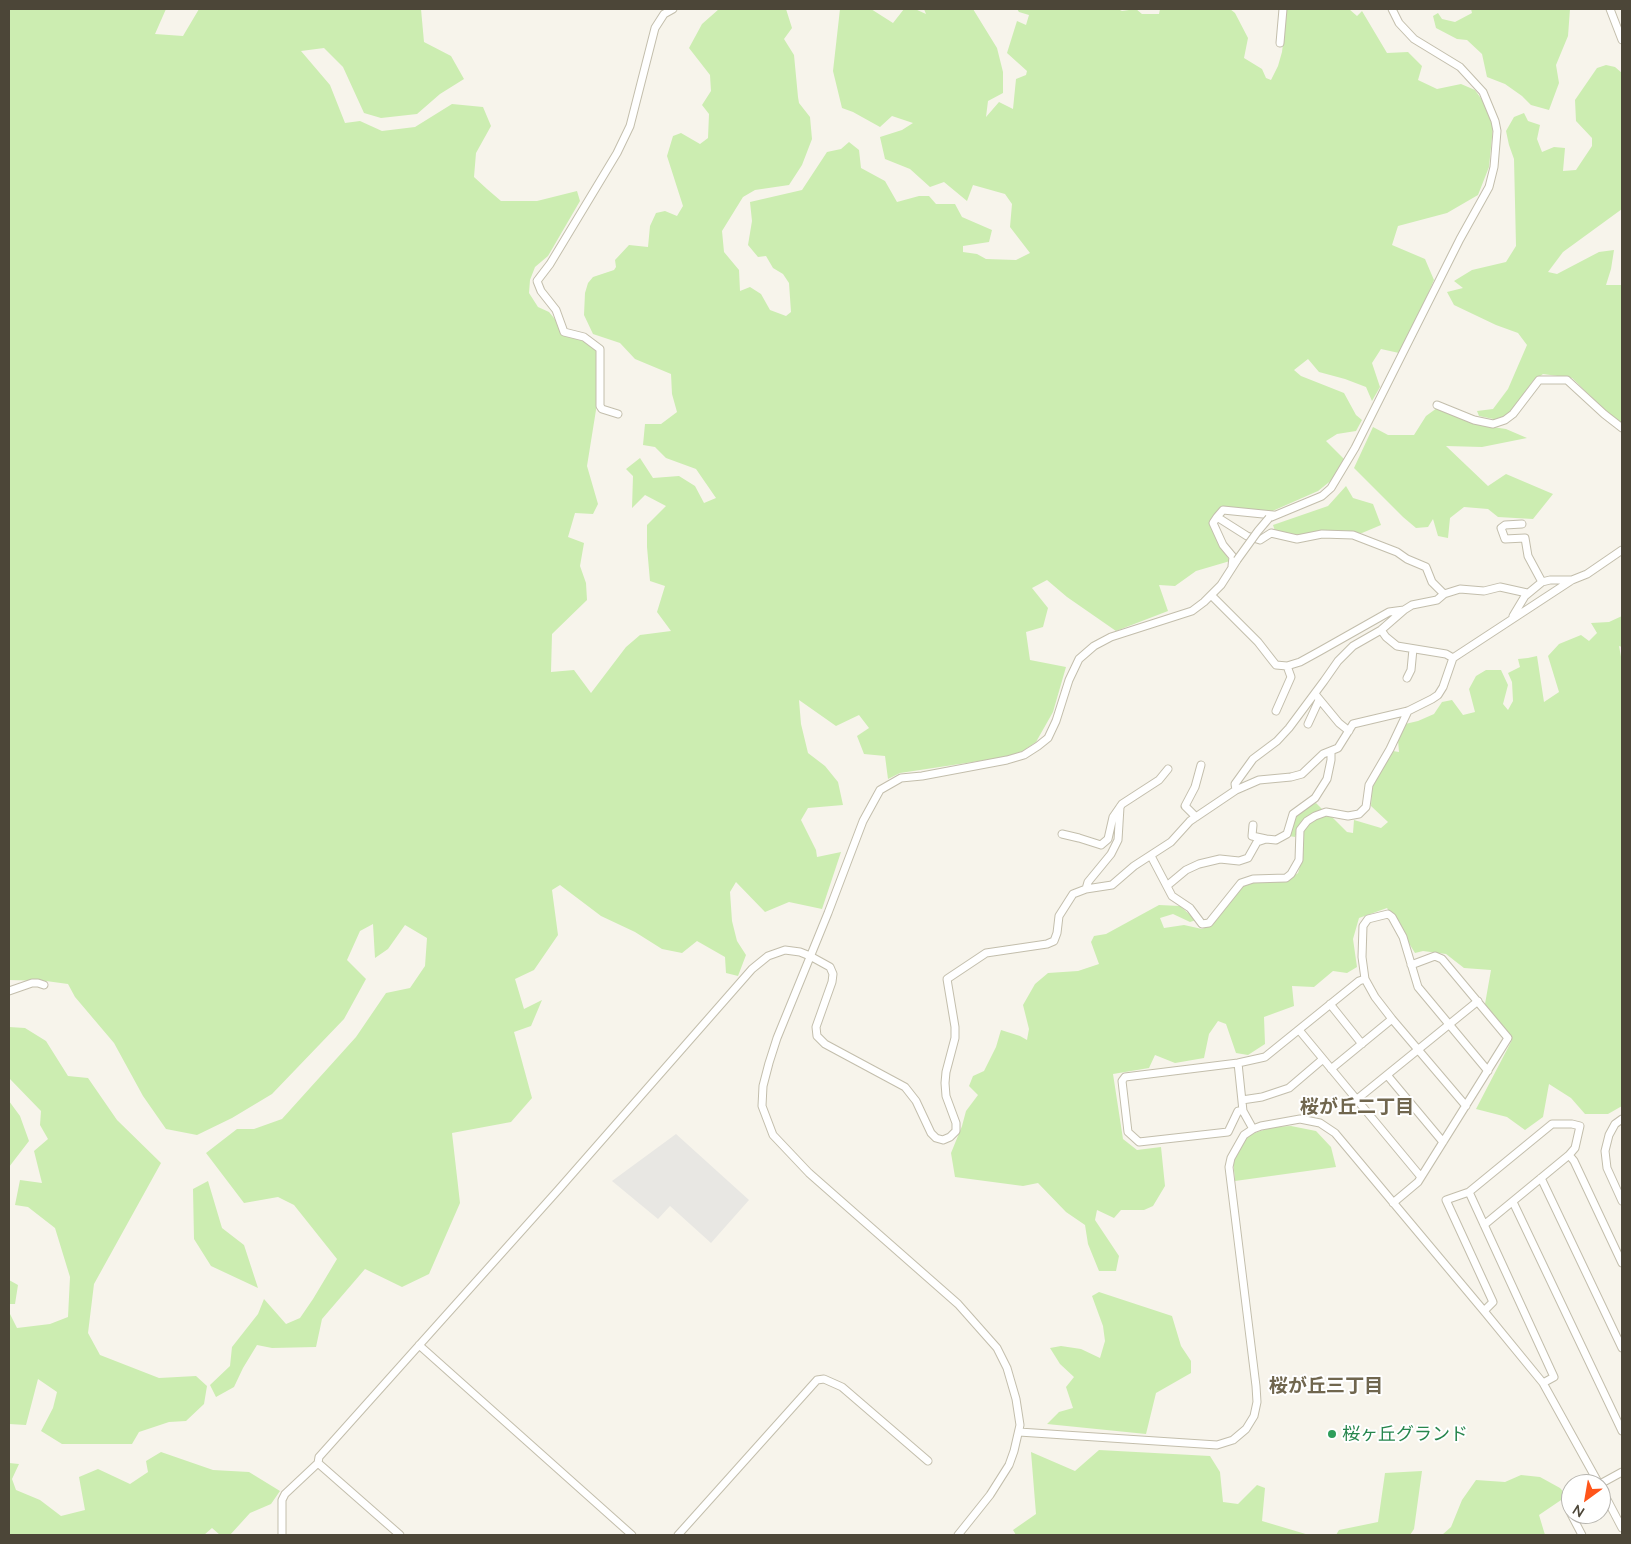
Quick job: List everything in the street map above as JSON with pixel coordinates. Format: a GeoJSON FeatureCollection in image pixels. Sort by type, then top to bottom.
{"type":"FeatureCollection","features":[{"type":"Feature","properties":{"kind":"street"},"geometry":{"type":"LineString","coordinates":[[618,414],[602,409],[600,406],[600,349],[584,337],[564,332],[556,310],[541,290],[537,281],[550,264],[617,153],[630,126],[655,28],[664,14],[673,9]]}},
{"type":"Feature","properties":{"kind":"street"},"geometry":{"type":"LineString","coordinates":[[1280,43],[1283,9]]}},
{"type":"Feature","properties":{"kind":"street"},"geometry":{"type":"LineString","coordinates":[[1231,569],[1233,557],[1223,545],[1213,523],[1217,517],[1223,510],[1271,516],[1308,503],[1322,496],[1331,488],[1355,448],[1460,239],[1489,187],[1494,167],[1497,131],[1489,104],[1483,92],[1460,68],[1414,39],[1399,23],[1392,9]]}},
{"type":"Feature","properties":{"kind":"street"},"geometry":{"type":"LineString","coordinates":[[1610,9],[1622,40]]}},
{"type":"Feature","properties":{"kind":"street"},"geometry":{"type":"LineString","coordinates":[[1437,405],[1474,420],[1494,424],[1506,420],[1513,414],[1539,380],[1567,380],[1622,428]]}},
{"type":"Feature","properties":{"kind":"street"},"geometry":{"type":"LineString","coordinates":[[958,1535],[990,1495],[1008,1465],[1018,1432],[1020,1425],[1016,1398],[1007,1368],[997,1348],[958,1304],[809,1173],[773,1136],[762,1106],[763,1086],[777,1038],[863,821],[880,790],[901,778],[922,776],[1024,755],[1048,738],[1056,721],[1069,680],[1079,659],[1094,646],[1111,637],[1192,611],[1221,585],[1258,531],[1271,516]]}},
{"type":"Feature","properties":{"kind":"street"},"geometry":{"type":"LineString","coordinates":[[1217,517],[1247,536],[1260,540],[1271,533],[1297,539],[1322,534],[1353,535],[1397,552],[1407,559],[1426,567],[1432,582],[1444,594]]}},
{"type":"Feature","properties":{"kind":"street"},"geometry":{"type":"LineString","coordinates":[[1522,524],[1505,525],[1501,528],[1505,539],[1525,538],[1528,556],[1542,582]]}},
{"type":"Feature","properties":{"kind":"street"},"geometry":{"type":"LineString","coordinates":[[282,1535],[282,1500],[285,1494],[318,1463],[319,1457],[559,1189],[752,969],[768,956],[785,950],[810,956],[830,967],[833,974],[832,982],[816,1027],[817,1036],[825,1044],[904,1087],[916,1101],[931,1134],[943,1140],[950,1137],[956,1131],[956,1123],[946,1096],[946,1072],[955,1038],[955,1027],[947,979],[986,953],[1047,944],[1054,941],[1059,916],[1073,894],[1086,889],[1112,884],[1134,866],[1171,842],[1190,821],[1236,790],[1259,780],[1302,774],[1323,754],[1338,748],[1353,724],[1408,711],[1438,695],[1443,687],[1453,658],[1572,580],[1587,574],[1622,550]]}},
{"type":"Feature","properties":{"kind":"street"},"geometry":{"type":"LineString","coordinates":[[1512,619],[1528,593],[1542,582],[1572,580]]}},
{"type":"Feature","properties":{"kind":"street"},"geometry":{"type":"LineString","coordinates":[[1308,724],[1317,697],[1338,661],[1353,646],[1381,630],[1412,605],[1437,600],[1444,594],[1460,589],[1473,591],[1500,586],[1528,593]]}},
{"type":"Feature","properties":{"kind":"street"},"geometry":{"type":"LineString","coordinates":[[1211,595],[1258,642],[1276,664],[1287,666],[1300,662],[1389,612],[1404,610]]}},
{"type":"Feature","properties":{"kind":"street"},"geometry":{"type":"LineString","coordinates":[[1381,630],[1397,646],[1446,654],[1453,658]]}},
{"type":"Feature","properties":{"kind":"street"},"geometry":{"type":"LineString","coordinates":[[1407,678],[1411,670],[1413,649]]}},
{"type":"Feature","properties":{"kind":"street"},"geometry":{"type":"LineString","coordinates":[[1276,711],[1291,677],[1287,666]]}},
{"type":"Feature","properties":{"kind":"street"},"geometry":{"type":"LineString","coordinates":[[1317,697],[1339,723],[1349,731]]}},
{"type":"Feature","properties":{"kind":"street"},"geometry":{"type":"LineString","coordinates":[[1236,790],[1235,784],[1253,758],[1277,741],[1317,697]]}},
{"type":"Feature","properties":{"kind":"street"},"geometry":{"type":"LineString","coordinates":[[1150,856],[1168,885],[1172,896],[1190,908],[1202,924],[1209,923],[1241,883],[1253,879],[1286,878],[1291,874],[1299,860],[1299,837],[1300,830],[1304,824],[1315,816],[1326,812],[1348,816],[1359,814],[1366,808],[1369,785],[1390,749],[1408,711]]}},
{"type":"Feature","properties":{"kind":"street"},"geometry":{"type":"LineString","coordinates":[[1253,825],[1252,836],[1276,840],[1287,834],[1293,814],[1315,798],[1327,778],[1331,751]]}},
{"type":"Feature","properties":{"kind":"street"},"geometry":{"type":"LineString","coordinates":[[1196,817],[1185,806],[1195,786],[1201,765]]}},
{"type":"Feature","properties":{"kind":"street"},"geometry":{"type":"LineString","coordinates":[[1062,834],[1101,846],[1108,839],[1113,818],[1120,807],[1138,792],[1159,780],[1168,768]]}},
{"type":"Feature","properties":{"kind":"street"},"geometry":{"type":"LineString","coordinates":[[1086,889],[1088,882],[1111,854],[1118,840],[1120,807]]}},
{"type":"Feature","properties":{"kind":"street"},"geometry":{"type":"LineString","coordinates":[[1168,885],[1186,870],[1199,864],[1220,859],[1239,861],[1248,858],[1257,842],[1266,839]]}},
{"type":"Feature","properties":{"kind":"street"},"geometry":{"type":"LineString","coordinates":[[1466,1106],[1392,1019],[1375,997],[1365,979],[1362,957],[1363,926],[1368,919],[1388,914],[1392,917],[1403,938],[1418,987],[1488,1071]]}},
{"type":"Feature","properties":{"kind":"street"},"geometry":{"type":"LineString","coordinates":[[1393,1203],[1418,1182],[1508,1038],[1442,959],[1436,956],[1411,965]]}},
{"type":"Feature","properties":{"kind":"street"},"geometry":{"type":"LineString","coordinates":[[1243,1111],[1238,1111],[1228,1132],[1139,1142],[1128,1132],[1122,1081],[1125,1078],[1238,1063],[1265,1057],[1359,980],[1365,979]]}},
{"type":"Feature","properties":{"kind":"street"},"geometry":{"type":"LineString","coordinates":[[9,991],[32,983],[44,985]]}},
{"type":"Feature","properties":{"kind":"street"},"geometry":{"type":"LineString","coordinates":[[1356,1100],[1478,1001]]}},
{"type":"Feature","properties":{"kind":"street"},"geometry":{"type":"LineString","coordinates":[[1330,1004],[1362,1044]]}},
{"type":"Feature","properties":{"kind":"street"},"geometry":{"type":"LineString","coordinates":[[1331,1069],[1392,1019]]}},
{"type":"Feature","properties":{"kind":"street"},"geometry":{"type":"LineString","coordinates":[[1299,1030],[1421,1177]]}},
{"type":"Feature","properties":{"kind":"street"},"geometry":{"type":"LineString","coordinates":[[1242,1100],[1262,1097],[1289,1088],[1323,1059]]}},
{"type":"Feature","properties":{"kind":"street"},"geometry":{"type":"LineString","coordinates":[[1238,1063],[1243,1111],[1253,1129]]}},
{"type":"Feature","properties":{"kind":"street"},"geometry":{"type":"LineString","coordinates":[[1387,1075],[1443,1142]]}},
{"type":"Feature","properties":{"kind":"street"},"geometry":{"type":"LineString","coordinates":[[1018,1432],[1217,1445],[1233,1440],[1246,1429],[1254,1416],[1257,1402],[1256,1386],[1229,1167],[1231,1158],[1244,1135],[1261,1126],[1300,1119],[1320,1123],[1335,1133],[1484,1311],[1543,1383],[1593,1474]]}},
{"type":"Feature","properties":{"kind":"street"},"geometry":{"type":"LineString","coordinates":[[1622,1119],[1616,1124],[1609,1135],[1605,1151],[1607,1168],[1622,1201]]}},
{"type":"Feature","properties":{"kind":"street"},"geometry":{"type":"LineString","coordinates":[[1484,1225],[1569,1155],[1575,1148],[1580,1126],[1552,1124],[1469,1192],[1446,1200],[1493,1302],[1484,1311]]}},
{"type":"Feature","properties":{"kind":"street"},"geometry":{"type":"LineString","coordinates":[[1569,1155],[1574,1161],[1622,1263]]}},
{"type":"Feature","properties":{"kind":"street"},"geometry":{"type":"LineString","coordinates":[[1541,1178],[1622,1348]]}},
{"type":"Feature","properties":{"kind":"street"},"geometry":{"type":"LineString","coordinates":[[1469,1192],[1554,1377],[1543,1383]]}},
{"type":"Feature","properties":{"kind":"street"},"geometry":{"type":"LineString","coordinates":[[1513,1202],[1622,1432]]}},
{"type":"Feature","properties":{"kind":"street"},"geometry":{"type":"LineString","coordinates":[[419,1345],[632,1535]]}},
{"type":"Feature","properties":{"kind":"street"},"geometry":{"type":"LineString","coordinates":[[678,1535],[817,1380],[824,1379],[842,1387],[928,1461]]}},
{"type":"Feature","properties":{"kind":"street"},"geometry":{"type":"LineString","coordinates":[[318,1463],[400,1535]]}},
{"type":"Feature","properties":{"kind":"street"},"geometry":{"type":"LineString","coordinates":[[1611,1507],[1622,1528]]}},
{"type":"Feature","properties":{"kind":"green space"},"geometry":{"type":"Polygon","coordinates":[[[9,9],[166,9],[155,34],[183,36],[199,9],[421,9],[424,42],[451,56],[464,79],[440,94],[417,114],[381,118],[364,113],[343,67],[324,48],[301,51],[330,85],[345,123],[360,121],[382,131],[415,127],[452,104],[483,107],[491,126],[476,153],[474,177],[487,189],[501,201],[537,201],[577,191],[580,201],[548,256],[535,267],[530,280],[529,293],[538,307],[549,312],[559,324],[564,335],[583,340],[595,347],[598,353],[596,410],[587,466],[598,504],[593,514],[575,513],[568,537],[584,543],[580,566],[586,583],[587,600],[552,634],[551,672],[574,670],[591,693],[626,647],[640,635],[671,631],[657,612],[665,586],[650,581],[647,547],[647,525],[666,506],[645,495],[632,508],[633,476],[626,469],[640,458],[653,478],[679,476],[695,486],[704,503],[716,498],[696,469],[666,458],[655,447],[643,445],[645,424],[661,424],[677,412],[672,394],[671,374],[635,359],[620,343],[593,334],[584,315],[585,293],[588,283],[593,277],[614,270],[616,267],[615,260],[629,245],[648,247],[650,226],[656,213],[665,211],[677,216],[683,206],[667,156],[673,136],[681,133],[700,144],[708,138],[709,114],[702,105],[711,91],[710,75],[689,48],[702,24],[719,9],[786,9],[792,28],[784,39],[794,55],[799,103],[810,117],[812,139],[802,165],[789,185],[755,190],[743,197],[722,231],[724,252],[739,270],[740,291],[750,287],[761,294],[770,310],[786,316],[791,312],[789,283],[783,274],[773,268],[766,256],[758,257],[748,245],[752,221],[750,202],[802,190],[827,152],[841,149],[849,142],[859,150],[861,168],[885,181],[897,202],[919,196],[929,196],[936,204],[955,204],[962,217],[992,230],[989,242],[963,246],[963,252],[977,254],[986,259],[1016,260],[1030,253],[1010,227],[1012,204],[1005,194],[973,185],[967,201],[944,182],[930,187],[910,169],[885,159],[880,137],[902,130],[913,123],[892,116],[880,127],[842,108],[833,71],[840,9],[871,9],[893,23],[904,9],[915,9],[926,14],[924,9],[973,9],[997,48],[1003,72],[1003,93],[988,101],[986,117],[999,102],[1013,109],[1016,79],[1026,75],[1027,71],[1007,53],[1017,21],[1026,25],[1029,15],[1019,12],[1017,9],[1118,9],[1122,11],[1136,9],[1142,14],[1159,14],[1160,9],[1230,9],[1235,13],[1248,38],[1244,58],[1262,69],[1266,78],[1271,80],[1282,52],[1287,9],[1349,9],[1357,16],[1362,11],[1387,53],[1408,52],[1422,66],[1418,80],[1437,89],[1461,84],[1475,90],[1485,104],[1493,128],[1489,167],[1478,195],[1447,213],[1398,226],[1392,245],[1425,259],[1434,280],[1399,353],[1381,349],[1372,363],[1380,387],[1372,401],[1366,387],[1319,372],[1308,359],[1294,370],[1301,376],[1344,393],[1356,415],[1362,420],[1356,431],[1337,434],[1326,441],[1344,459],[1333,479],[1318,491],[1268,513],[1221,508],[1211,523],[1219,545],[1230,561],[1196,571],[1175,586],[1159,585],[1168,611],[1116,631],[1067,597],[1047,580],[1032,588],[1048,608],[1043,627],[1026,632],[1030,660],[1066,667],[1053,712],[1036,742],[1023,751],[1006,757],[900,773],[888,779],[885,756],[864,754],[857,736],[869,728],[859,715],[836,726],[799,700],[801,724],[808,753],[825,766],[838,782],[843,805],[808,808],[801,820],[816,850],[817,857],[841,852],[822,909],[789,902],[765,912],[736,882],[730,892],[732,921],[737,941],[746,955],[738,976],[726,973],[725,957],[697,941],[682,953],[662,949],[635,932],[601,916],[560,885],[552,890],[558,935],[534,970],[515,979],[524,1009],[542,1000],[531,1026],[514,1032],[532,1098],[511,1122],[452,1133],[460,1203],[429,1274],[402,1287],[365,1269],[322,1319],[316,1347],[272,1348],[257,1345],[234,1387],[216,1397],[210,1385],[230,1366],[232,1347],[258,1314],[264,1299],[286,1324],[300,1318],[337,1259],[294,1205],[278,1197],[244,1203],[206,1153],[237,1129],[254,1129],[282,1119],[356,1037],[386,993],[410,988],[425,966],[427,938],[405,925],[388,949],[375,958],[373,924],[360,931],[347,960],[366,979],[344,1019],[272,1094],[232,1118],[197,1135],[166,1129],[143,1096],[114,1043],[75,997],[68,984],[46,981],[9,980],[9,9]]]}},
{"type":"Feature","properties":{"kind":"green space"},"geometry":{"type":"Polygon","coordinates":[[[1471,9],[1570,9],[1568,36],[1556,65],[1559,83],[1549,110],[1531,105],[1505,84],[1487,77],[1482,54],[1467,40],[1457,39],[1436,28],[1433,16],[1438,13],[1442,19],[1455,22],[1472,13],[1471,9]]]}},
{"type":"Feature","properties":{"kind":"green space"},"geometry":{"type":"Polygon","coordinates":[[[1606,65],[1615,67],[1622,73],[1622,209],[1563,252],[1548,272],[1557,274],[1599,252],[1614,250],[1606,285],[1621,285],[1622,281],[1622,424],[1611,416],[1572,378],[1543,374],[1533,381],[1510,413],[1498,420],[1479,416],[1477,411],[1493,409],[1508,389],[1527,345],[1518,333],[1454,305],[1447,292],[1463,288],[1454,281],[1472,270],[1506,262],[1516,246],[1514,159],[1506,131],[1514,117],[1524,113],[1528,121],[1540,125],[1537,139],[1542,152],[1554,147],[1565,148],[1563,171],[1576,170],[1592,146],[1592,138],[1576,121],[1575,100],[1597,68],[1606,65]]]}},
{"type":"Feature","properties":{"kind":"green space"},"geometry":{"type":"Polygon","coordinates":[[[1437,408],[1486,426],[1506,429],[1527,438],[1482,447],[1446,446],[1488,486],[1506,474],[1553,494],[1533,519],[1498,517],[1488,509],[1464,507],[1450,518],[1448,538],[1438,536],[1433,519],[1428,527],[1416,528],[1354,468],[1373,427],[1388,435],[1414,435],[1426,416],[1437,408]]]}},
{"type":"Feature","properties":{"kind":"green space"},"geometry":{"type":"Polygon","coordinates":[[[1346,486],[1353,498],[1373,504],[1381,525],[1362,533],[1315,532],[1299,535],[1275,531],[1273,525],[1328,506],[1346,486]]]}},
{"type":"Feature","properties":{"kind":"green space"},"geometry":{"type":"Polygon","coordinates":[[[1622,616],[1622,647],[1619,646],[1622,662],[1622,1106],[1608,1114],[1585,1114],[1571,1098],[1549,1084],[1543,1117],[1525,1130],[1507,1117],[1476,1109],[1512,1040],[1485,1004],[1491,970],[1464,968],[1446,954],[1423,951],[1415,953],[1387,908],[1359,918],[1353,939],[1357,967],[1347,973],[1333,971],[1314,987],[1292,986],[1294,1006],[1264,1017],[1265,1044],[1248,1055],[1236,1053],[1226,1024],[1218,1021],[1209,1034],[1204,1058],[1175,1063],[1155,1055],[1149,1068],[1113,1074],[1123,1139],[1137,1150],[1161,1147],[1165,1186],[1153,1206],[1144,1210],[1121,1210],[1114,1218],[1097,1210],[1095,1220],[1119,1256],[1116,1271],[1099,1271],[1088,1244],[1085,1225],[1066,1212],[1038,1183],[1023,1186],[955,1177],[951,1153],[966,1111],[978,1095],[969,1086],[973,1076],[984,1071],[996,1047],[1001,1030],[1027,1040],[1029,1029],[1023,1005],[1035,984],[1048,973],[1078,971],[1099,964],[1091,942],[1094,936],[1106,934],[1159,905],[1180,906],[1196,920],[1190,922],[1173,914],[1160,918],[1164,928],[1184,925],[1202,929],[1212,925],[1237,888],[1245,883],[1286,881],[1298,873],[1302,860],[1303,828],[1314,818],[1328,813],[1347,832],[1353,833],[1354,820],[1381,828],[1388,822],[1371,806],[1372,787],[1393,751],[1399,752],[1398,740],[1405,724],[1434,714],[1442,702],[1452,700],[1463,715],[1475,712],[1469,689],[1476,676],[1486,670],[1501,670],[1508,685],[1503,704],[1508,710],[1513,701],[1512,682],[1508,673],[1520,667],[1518,659],[1537,656],[1544,702],[1559,692],[1548,656],[1559,644],[1581,635],[1589,641],[1597,633],[1591,623],[1609,622],[1622,616]]]}},
{"type":"Feature","properties":{"kind":"green space"},"geometry":{"type":"Polygon","coordinates":[[[1316,803],[1324,811],[1298,830],[1295,837],[1289,836],[1295,816],[1306,807],[1316,803]]]}},
{"type":"Feature","properties":{"kind":"green space"},"geometry":{"type":"Polygon","coordinates":[[[9,1027],[25,1028],[46,1041],[68,1076],[88,1078],[117,1120],[161,1163],[94,1284],[88,1333],[100,1355],[159,1378],[196,1376],[207,1386],[204,1404],[186,1421],[169,1422],[139,1432],[132,1444],[62,1444],[41,1431],[53,1408],[57,1392],[38,1379],[26,1425],[9,1424],[9,1312],[17,1328],[50,1324],[68,1317],[70,1277],[55,1228],[28,1207],[15,1205],[20,1180],[42,1183],[34,1151],[48,1139],[40,1125],[41,1111],[9,1078],[9,1027]]]}},
{"type":"Feature","properties":{"kind":"green space"},"geometry":{"type":"Polygon","coordinates":[[[9,1101],[20,1116],[29,1141],[9,1167],[9,1101]]]}},
{"type":"Feature","properties":{"kind":"green space"},"geometry":{"type":"Polygon","coordinates":[[[1291,1126],[1316,1131],[1331,1147],[1336,1167],[1235,1181],[1233,1159],[1245,1139],[1252,1134],[1272,1127],[1291,1126]]]}},
{"type":"Feature","properties":{"kind":"green space"},"geometry":{"type":"Polygon","coordinates":[[[208,1181],[222,1228],[244,1245],[258,1288],[211,1266],[194,1239],[193,1189],[208,1181]]]}},
{"type":"Feature","properties":{"kind":"green space"},"geometry":{"type":"Polygon","coordinates":[[[9,1280],[18,1285],[15,1304],[9,1304],[9,1280]]]}},
{"type":"Feature","properties":{"kind":"green space"},"geometry":{"type":"Polygon","coordinates":[[[1099,1292],[1172,1316],[1181,1346],[1191,1361],[1191,1373],[1156,1393],[1146,1434],[1047,1424],[1059,1412],[1073,1408],[1066,1387],[1074,1377],[1060,1364],[1050,1348],[1061,1346],[1081,1349],[1100,1358],[1105,1341],[1103,1326],[1092,1296],[1099,1292]]]}},
{"type":"Feature","properties":{"kind":"green space"},"geometry":{"type":"Polygon","coordinates":[[[1099,1450],[1210,1456],[1220,1472],[1223,1502],[1238,1504],[1257,1485],[1265,1488],[1262,1521],[1309,1535],[1016,1535],[1013,1530],[1036,1514],[1031,1452],[1075,1471],[1099,1450]]]}},
{"type":"Feature","properties":{"kind":"green space"},"geometry":{"type":"Polygon","coordinates":[[[161,1452],[213,1470],[249,1472],[280,1491],[271,1504],[250,1513],[230,1535],[220,1535],[212,1528],[204,1535],[9,1535],[9,1463],[19,1464],[12,1479],[16,1490],[40,1500],[61,1516],[85,1510],[79,1477],[98,1469],[130,1484],[148,1472],[146,1461],[161,1452]]]}},
{"type":"Feature","properties":{"kind":"green space"},"geometry":{"type":"Polygon","coordinates":[[[1422,1471],[1414,1529],[1410,1535],[1336,1535],[1339,1530],[1378,1522],[1385,1473],[1422,1471]]]}},
{"type":"Feature","properties":{"kind":"green space"},"geometry":{"type":"Polygon","coordinates":[[[1521,1475],[1540,1477],[1561,1489],[1561,1500],[1539,1515],[1545,1535],[1442,1535],[1451,1527],[1462,1500],[1476,1480],[1505,1482],[1521,1475]]]}},
{"type":"Feature","properties":{"kind":"shaded area"},"geometry":{"type":"Polygon","coordinates":[[[676,1134],[749,1200],[711,1243],[670,1206],[658,1219],[612,1181],[676,1134]]]}},
{"type":"Feature","properties":{"kind":"place","name":"桜ヶ丘グランド"},"geometry":{"type":"Point","coordinates":[1332,1434]}},
{"type":"Feature","properties":{"kind":"district","name":"桜が丘二丁目"},"geometry":{"type":"Point","coordinates":[1357,1107]}},
{"type":"Feature","properties":{"kind":"district","name":"桜が丘三丁目"},"geometry":{"type":"Point","coordinates":[1326,1386]}}]}
